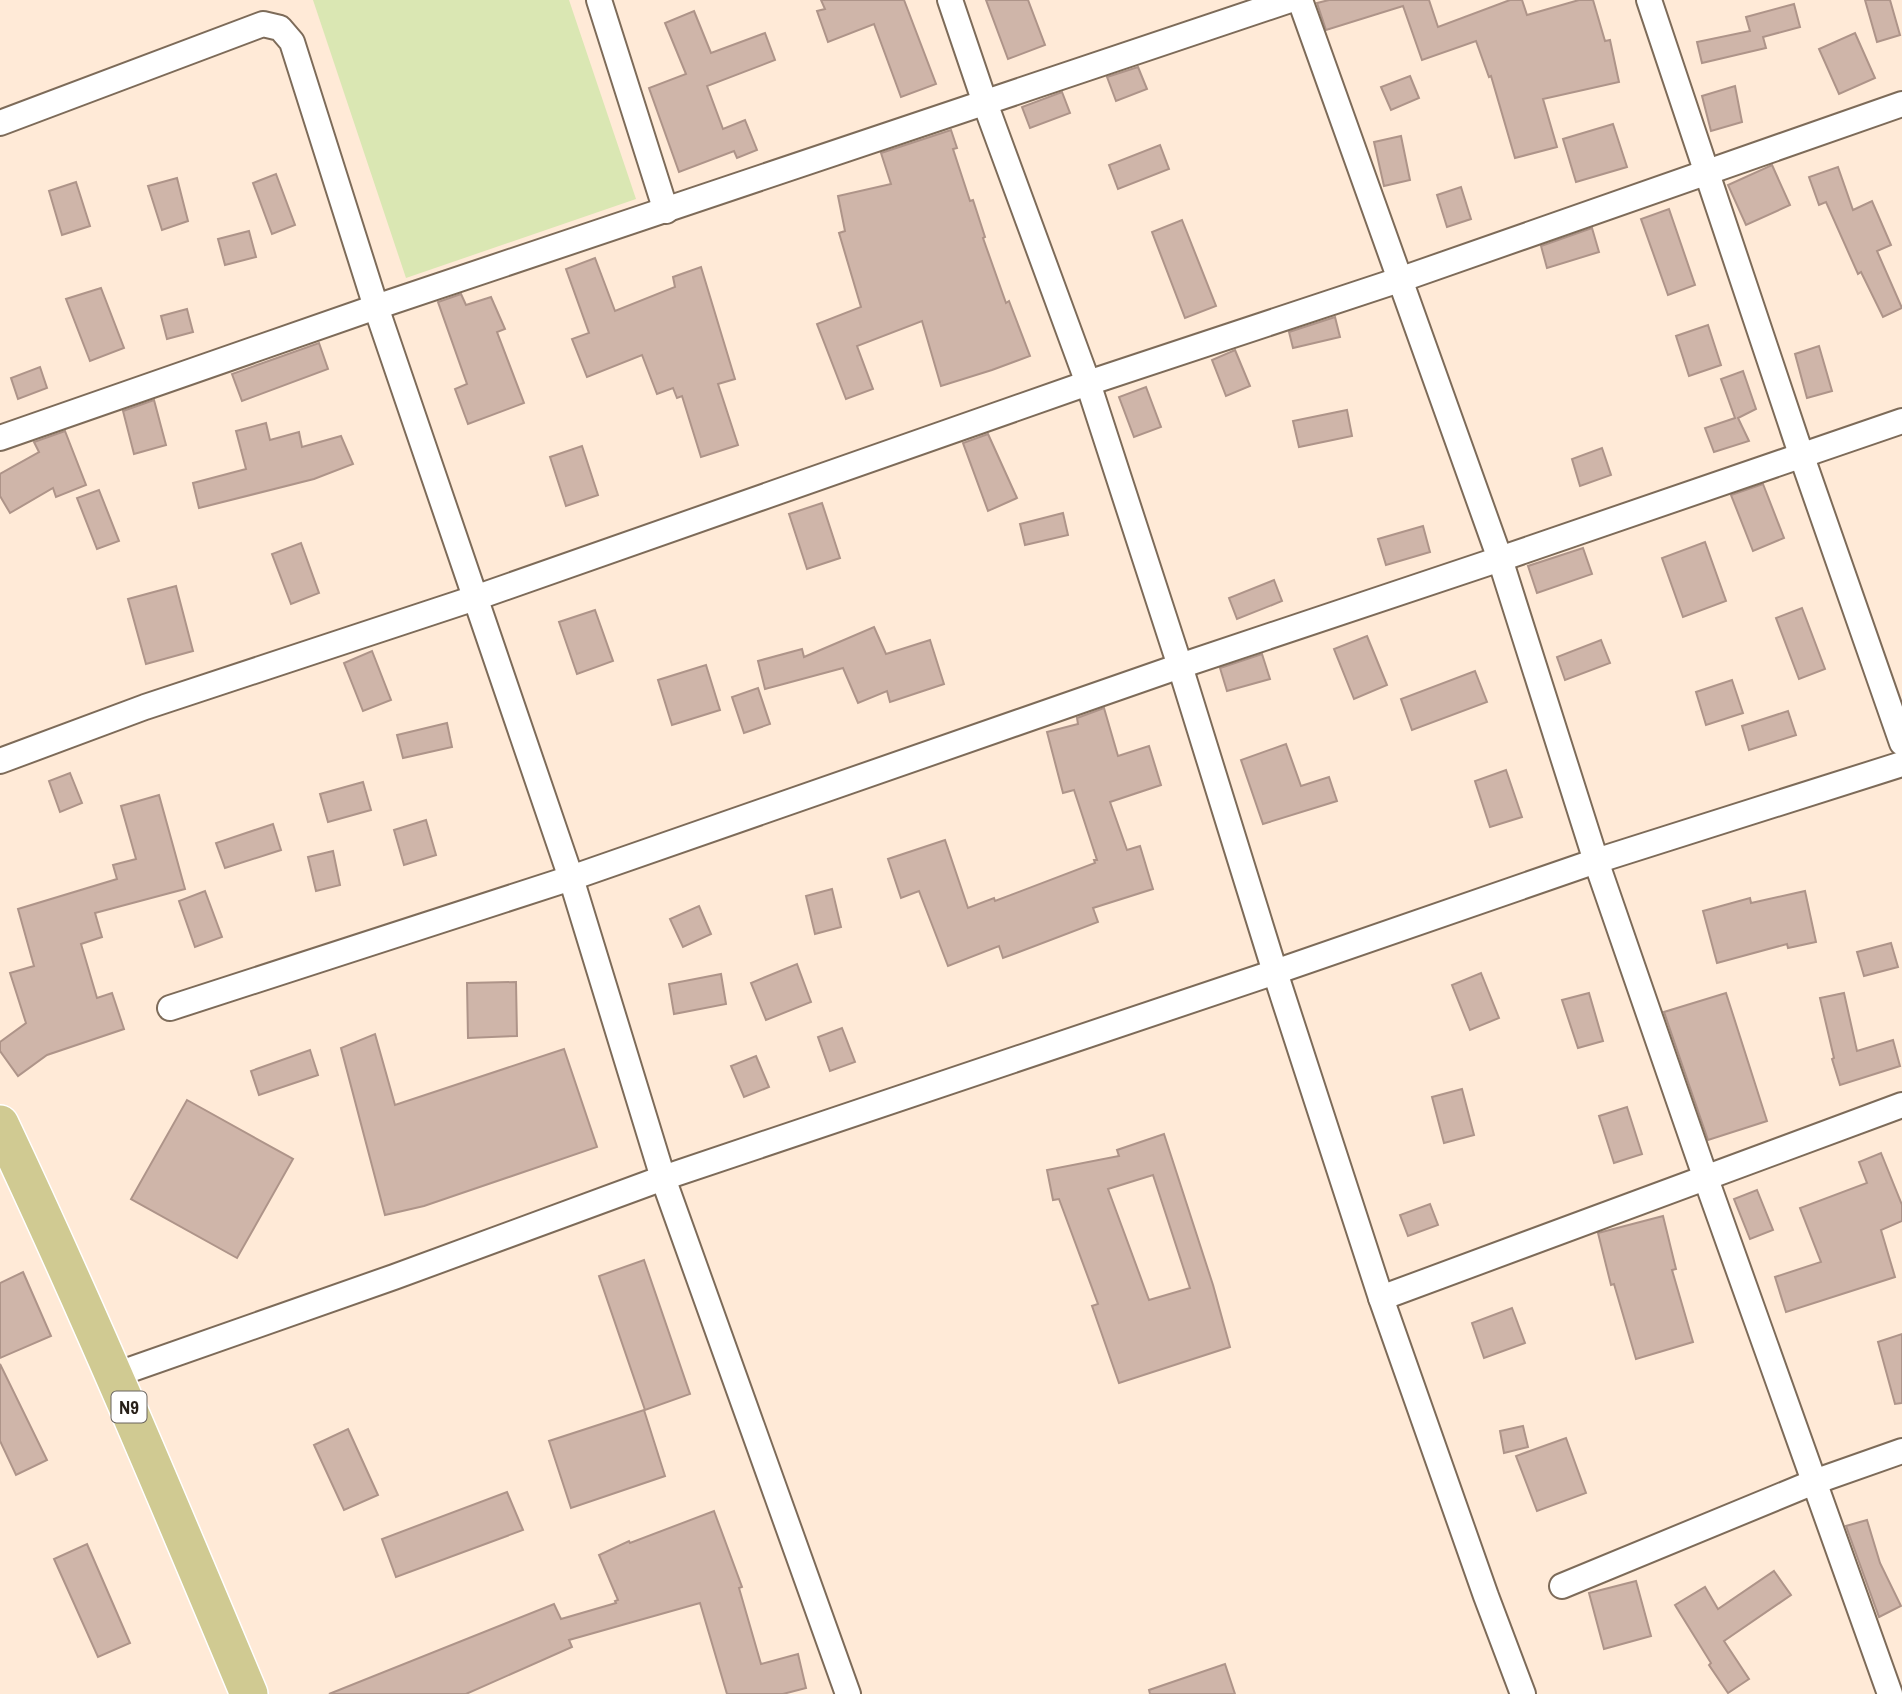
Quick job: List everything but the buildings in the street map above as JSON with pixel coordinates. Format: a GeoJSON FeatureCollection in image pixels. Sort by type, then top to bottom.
{"type":"FeatureCollection","features":[{"type":"Feature","properties":{"kind":"main road","name":"N9"},"geometry":{"type":"LineString","coordinates":[[0,1125],[61,1251],[249,1694]]}},
{"type":"Feature","properties":{"kind":"street"},"geometry":{"type":"LineString","coordinates":[[599,0],[666,211]]}},
{"type":"Feature","properties":{"kind":"street"},"geometry":{"type":"LineString","coordinates":[[950,0],[1088,383],[1381,1298],[1523,1694]]}},
{"type":"Feature","properties":{"kind":"street"},"geometry":{"type":"LineString","coordinates":[[0,438],[376,307],[1290,0]]}},
{"type":"Feature","properties":{"kind":"street"},"geometry":{"type":"LineString","coordinates":[[1300,0],[1500,559],[1597,861],[1705,1177],[1890,1694]]}},
{"type":"Feature","properties":{"kind":"street"},"geometry":{"type":"LineString","coordinates":[[1649,0],[1801,454],[1902,743]]}},
{"type":"Feature","properties":{"kind":"street"},"geometry":{"type":"LineString","coordinates":[[0,123],[263,24],[280,28],[292,42],[376,307],[571,878],[663,1178],[848,1694]]}},
{"type":"Feature","properties":{"kind":"street"},"geometry":{"type":"LineString","coordinates":[[0,761],[145,707],[475,598],[1088,383],[1402,279],[1707,170],[1902,104]]}},
{"type":"Feature","properties":{"kind":"street"},"geometry":{"type":"LineString","coordinates":[[170,1008],[571,878],[1180,666],[1902,421]]}},
{"type":"Feature","properties":{"kind":"street"},"geometry":{"type":"LineString","coordinates":[[115,1375],[394,1277],[663,1178],[1597,861],[1902,764]]}},
{"type":"Feature","properties":{"kind":"street"},"geometry":{"type":"LineString","coordinates":[[1381,1298],[1902,1105]]}},
{"type":"Feature","properties":{"kind":"street"},"geometry":{"type":"LineString","coordinates":[[1562,1586],[1814,1482],[1902,1451]]}},
{"type":"Feature","properties":{"kind":"green space"},"geometry":{"type":"Polygon","coordinates":[[[313,0],[569,0],[636,199],[406,278],[313,0]]]}}]}
